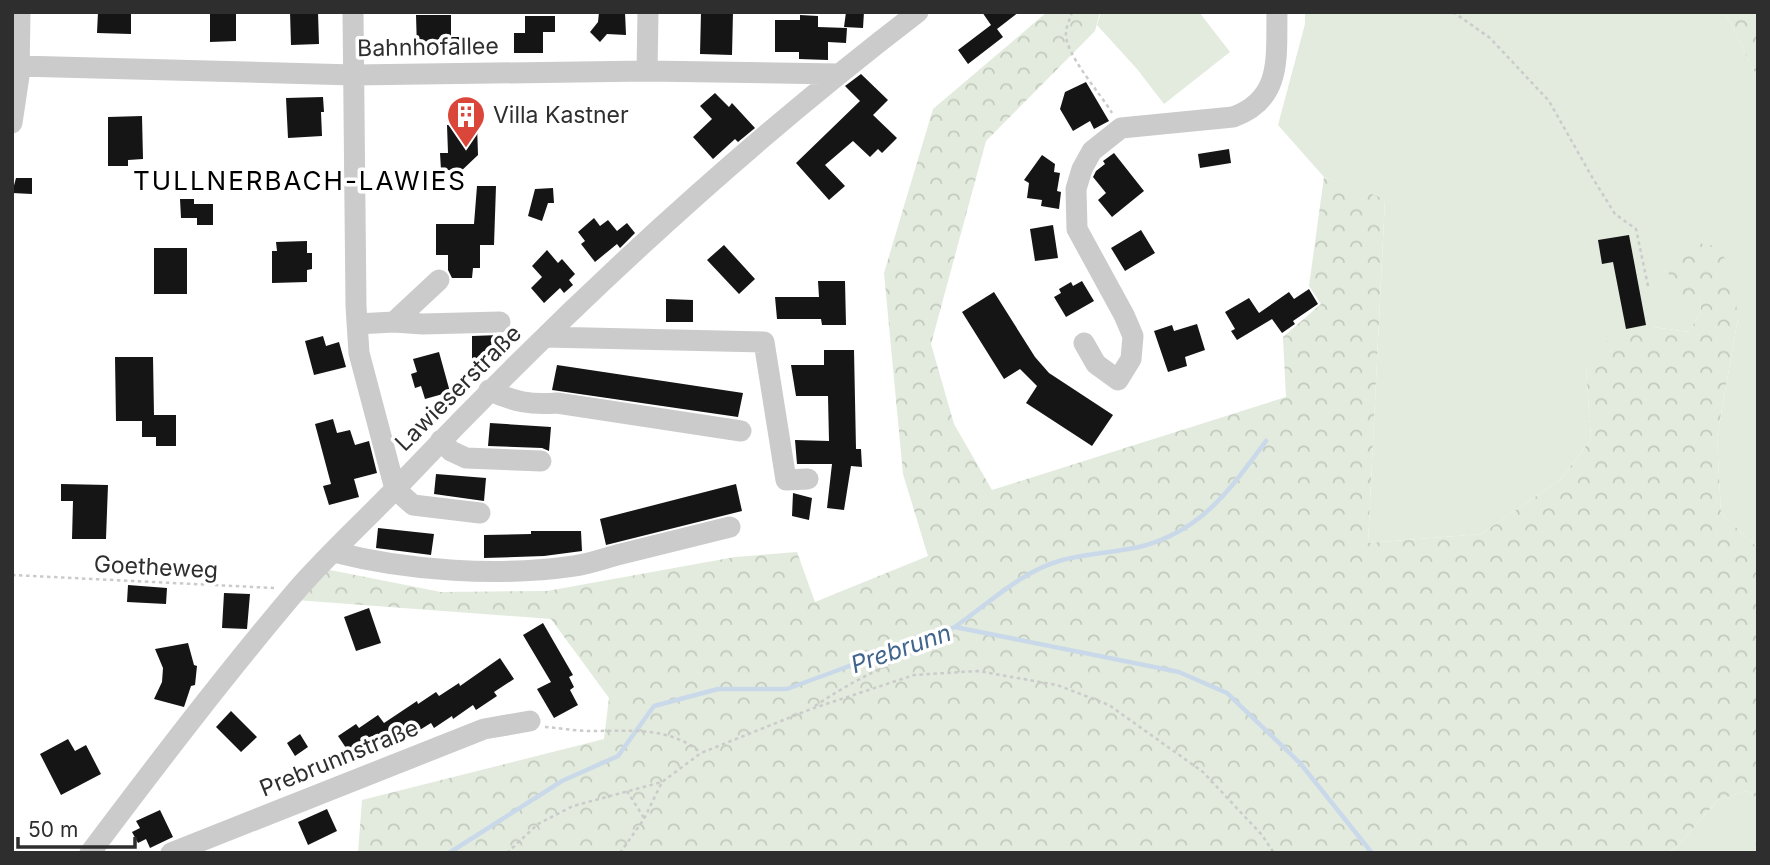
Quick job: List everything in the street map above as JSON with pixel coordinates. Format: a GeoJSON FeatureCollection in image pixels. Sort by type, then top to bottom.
{"type":"FeatureCollection","features":[{"type":"Feature","properties":{"kind":"street"},"geometry":{"type":"LineString","coordinates":[[12,123],[19,66],[20,12]]}},
{"type":"Feature","properties":{"kind":"street"},"geometry":{"type":"LineString","coordinates":[[353,12],[359,353],[395,489],[413,505],[480,513]]}},
{"type":"Feature","properties":{"kind":"street"},"geometry":{"type":"LineString","coordinates":[[647,71],[648,12]]}},
{"type":"Feature","properties":{"kind":"street","name":"Lawieserstraße"},"geometry":{"type":"LineString","coordinates":[[90,853],[191,720],[298,589],[489,390],[654,233],[838,74],[918,12]]}},
{"type":"Feature","properties":{"kind":"street"},"geometry":{"type":"LineString","coordinates":[[1084,343],[1096,364],[1118,380],[1131,359],[1133,335],[1077,229],[1076,189],[1082,169],[1092,151],[1121,128],[1233,117],[1248,112],[1262,100],[1272,82],[1277,12]]}},
{"type":"Feature","properties":{"kind":"street","name":"Bahnhofallee"},"geometry":{"type":"LineString","coordinates":[[19,66],[354,75],[647,71],[838,74]]}},
{"type":"Feature","properties":{"kind":"street"},"geometry":{"type":"LineString","coordinates":[[394,322],[439,279]]}},
{"type":"Feature","properties":{"kind":"street"},"geometry":{"type":"LineString","coordinates":[[357,324],[500,322]]}},
{"type":"Feature","properties":{"kind":"street"},"geometry":{"type":"LineString","coordinates":[[545,337],[764,342],[786,480],[808,479]]}},
{"type":"Feature","properties":{"kind":"street"},"geometry":{"type":"LineString","coordinates":[[489,390],[520,403],[558,403],[741,431]]}},
{"type":"Feature","properties":{"kind":"street"},"geometry":{"type":"LineString","coordinates":[[442,440],[451,451],[466,458],[541,461]]}},
{"type":"Feature","properties":{"kind":"street"},"geometry":{"type":"LineString","coordinates":[[334,552],[368,561],[465,571],[575,566],[730,527]]}},
{"type":"Feature","properties":{"kind":"street","name":"Prebrunnstraße"},"geometry":{"type":"LineString","coordinates":[[171,853],[484,729],[530,721]]}},
{"type":"Feature","properties":{"kind":"path"},"geometry":{"type":"LineString","coordinates":[[1072,12],[1065,35],[1076,63],[1101,93],[1121,128]]}},
{"type":"Feature","properties":{"kind":"path"},"geometry":{"type":"LineString","coordinates":[[1453,12],[1490,38],[1549,101],[1615,214],[1636,229],[1648,286]]}},
{"type":"Feature","properties":{"kind":"path","name":"Goetheweg"},"geometry":{"type":"LineString","coordinates":[[12,575],[298,589]]}},
{"type":"Feature","properties":{"kind":"path"},"geometry":{"type":"LineString","coordinates":[[811,709],[885,666],[955,635]]}},
{"type":"Feature","properties":{"kind":"path"},"geometry":{"type":"LineString","coordinates":[[507,853],[538,824],[573,806],[662,782],[701,753],[811,709],[914,675],[978,671],[1058,685],[1109,705],[1203,772],[1262,835],[1274,853]]}},
{"type":"Feature","properties":{"kind":"path"},"geometry":{"type":"LineString","coordinates":[[530,721],[544,727],[589,731],[622,729],[653,733],[686,740],[701,753]]}},
{"type":"Feature","properties":{"kind":"path"},"geometry":{"type":"LineString","coordinates":[[620,853],[644,819],[662,782]]}},
{"type":"Feature","properties":{"kind":"path"},"geometry":{"type":"LineString","coordinates":[[627,791],[644,819]]}},
{"type":"Feature","properties":{"kind":"green space"},"geometry":{"type":"Polygon","coordinates":[[[1047,12],[1100,12],[1095,31],[986,141],[931,344],[954,424],[992,490],[1286,397],[1283,337],[1321,304],[1309,286],[1324,177],[1385,199],[1368,543],[1481,534],[1561,479],[1591,439],[1586,367],[1615,331],[1653,327],[1689,332],[1701,311],[1699,296],[1672,297],[1668,269],[1696,243],[1716,246],[1731,267],[1738,318],[1717,437],[1721,513],[1758,548],[1758,799],[1746,791],[1718,800],[1676,848],[1666,853],[358,853],[362,800],[604,739],[609,698],[551,619],[296,600],[325,569],[441,592],[547,591],[735,557],[797,552],[815,602],[928,556],[903,474],[884,273],[933,109],[1047,12]]]}},
{"type":"Feature","properties":{"kind":"green space"},"geometry":{"type":"Polygon","coordinates":[[[1101,12],[1199,12],[1230,52],[1164,104],[1097,25],[1101,12]]]}},
{"type":"Feature","properties":{"kind":"green space"},"geometry":{"type":"Polygon","coordinates":[[[1305,12],[1725,12],[1758,79],[1758,548],[1721,513],[1717,437],[1738,318],[1699,295],[1701,311],[1689,332],[1653,327],[1586,367],[1591,439],[1561,479],[1481,534],[1368,543],[1385,200],[1324,177],[1278,125],[1305,24],[1305,12]]]}},
{"type":"Feature","properties":{"kind":"green space"},"geometry":{"type":"Polygon","coordinates":[[[1725,12],[1758,12],[1758,79],[1725,12]]]}},
{"type":"Feature","properties":{"kind":"green space"},"geometry":{"type":"Polygon","coordinates":[[[1746,791],[1758,799],[1756,853],[1667,853],[1676,848],[1718,800],[1746,791]]]}},
{"type":"Feature","properties":{"kind":"building"},"geometry":{"type":"Polygon","coordinates":[[[98,12],[131,12],[131,34],[97,33],[98,12]]]}},
{"type":"Feature","properties":{"kind":"building"},"geometry":{"type":"Polygon","coordinates":[[[210,12],[236,12],[236,41],[210,42],[210,12]]]}},
{"type":"Feature","properties":{"kind":"building"},"geometry":{"type":"Polygon","coordinates":[[[290,12],[318,12],[319,44],[291,45],[290,12]]]}},
{"type":"Feature","properties":{"kind":"building"},"geometry":{"type":"Polygon","coordinates":[[[599,12],[625,12],[626,35],[607,34],[600,42],[590,32],[598,22],[599,12]]]}},
{"type":"Feature","properties":{"kind":"building"},"geometry":{"type":"Polygon","coordinates":[[[701,12],[733,12],[732,55],[700,54],[701,12]]]}},
{"type":"Feature","properties":{"kind":"building"},"geometry":{"type":"Polygon","coordinates":[[[846,12],[864,12],[863,28],[844,27],[846,12]]]}},
{"type":"Feature","properties":{"kind":"building"},"geometry":{"type":"Polygon","coordinates":[[[982,12],[1019,12],[997,29],[1003,37],[968,64],[958,50],[991,25],[982,12]]]}},
{"type":"Feature","properties":{"kind":"building"},"geometry":{"type":"Polygon","coordinates":[[[416,15],[451,15],[451,37],[465,37],[466,54],[448,55],[448,49],[417,49],[416,15]]]}},
{"type":"Feature","properties":{"kind":"building"},"geometry":{"type":"Polygon","coordinates":[[[800,15],[818,16],[818,27],[847,28],[846,43],[828,42],[828,60],[799,59],[799,52],[775,52],[775,20],[800,20],[800,15]]]}},
{"type":"Feature","properties":{"kind":"building"},"geometry":{"type":"Polygon","coordinates":[[[525,16],[555,16],[555,32],[543,32],[543,53],[514,53],[514,33],[525,33],[525,16]]]}},
{"type":"Feature","properties":{"kind":"building"},"geometry":{"type":"Polygon","coordinates":[[[861,74],[888,100],[873,115],[897,138],[882,153],[878,149],[870,157],[853,141],[825,165],[845,186],[829,200],[796,163],[860,101],[845,86],[861,74]]]}},
{"type":"Feature","properties":{"kind":"building"},"geometry":{"type":"Polygon","coordinates":[[[1086,82],[1109,121],[1094,129],[1090,121],[1073,131],[1060,109],[1065,92],[1086,82]]]}},
{"type":"Feature","properties":{"kind":"building"},"geometry":{"type":"Polygon","coordinates":[[[715,93],[729,107],[732,103],[755,128],[738,142],[735,139],[713,159],[693,137],[712,119],[700,106],[715,93]]]}},
{"type":"Feature","properties":{"kind":"building"},"geometry":{"type":"Polygon","coordinates":[[[323,97],[322,136],[288,138],[286,98],[323,97]]]}},
{"type":"Feature","properties":{"kind":"building"},"geometry":{"type":"Polygon","coordinates":[[[142,116],[143,159],[128,160],[128,166],[108,166],[108,117],[142,116]]]}},
{"type":"Feature","properties":{"kind":"building","name":"Villa Kastner"},"geometry":{"type":"Polygon","coordinates":[[[462,120],[467,125],[477,124],[478,155],[458,174],[453,174],[449,170],[441,170],[440,153],[448,153],[447,125],[459,125],[462,120]]]}},
{"type":"Feature","properties":{"kind":"building"},"geometry":{"type":"Polygon","coordinates":[[[1229,149],[1231,163],[1200,168],[1198,154],[1229,149]]]}},
{"type":"Feature","properties":{"kind":"building"},"geometry":{"type":"Polygon","coordinates":[[[1114,153],[1144,191],[1112,217],[1098,200],[1106,193],[1093,177],[1105,164],[1103,161],[1114,153]]]}},
{"type":"Feature","properties":{"kind":"building"},"geometry":{"type":"Polygon","coordinates":[[[1042,155],[1055,164],[1054,172],[1060,173],[1057,191],[1061,192],[1059,209],[1041,206],[1042,200],[1027,198],[1029,183],[1024,180],[1042,155]]]}},
{"type":"Feature","properties":{"kind":"building"},"geometry":{"type":"Polygon","coordinates":[[[16,178],[32,178],[32,194],[12,193],[16,178]]]}},
{"type":"Feature","properties":{"kind":"building"},"geometry":{"type":"Polygon","coordinates":[[[477,186],[496,186],[494,245],[480,245],[480,268],[473,268],[472,278],[452,278],[448,270],[448,255],[436,255],[436,224],[474,224],[477,186]]]}},
{"type":"Feature","properties":{"kind":"building"},"geometry":{"type":"Polygon","coordinates":[[[553,188],[554,203],[548,203],[542,221],[528,216],[535,189],[553,188]]]}},
{"type":"Feature","properties":{"kind":"building"},"geometry":{"type":"Polygon","coordinates":[[[180,199],[194,199],[194,204],[213,204],[213,225],[197,225],[197,218],[181,218],[180,199]]]}},
{"type":"Feature","properties":{"kind":"building"},"geometry":{"type":"Polygon","coordinates":[[[594,218],[600,226],[608,220],[617,231],[627,223],[635,233],[620,248],[617,244],[595,262],[581,244],[585,241],[578,232],[594,218]]]}},
{"type":"Feature","properties":{"kind":"building"},"geometry":{"type":"Polygon","coordinates":[[[1053,225],[1058,258],[1035,261],[1030,229],[1053,225]]]}},
{"type":"Feature","properties":{"kind":"building"},"geometry":{"type":"Polygon","coordinates":[[[1141,230],[1155,253],[1125,271],[1111,248],[1141,230]]]}},
{"type":"Feature","properties":{"kind":"building"},"geometry":{"type":"Polygon","coordinates":[[[1629,235],[1646,325],[1626,329],[1613,262],[1602,264],[1598,240],[1629,235]]]}},
{"type":"Feature","properties":{"kind":"building"},"geometry":{"type":"Polygon","coordinates":[[[307,241],[307,253],[312,253],[312,269],[307,270],[307,282],[272,283],[272,251],[277,251],[276,242],[307,241]]]}},
{"type":"Feature","properties":{"kind":"building"},"geometry":{"type":"Polygon","coordinates":[[[724,245],[755,279],[739,294],[707,260],[724,245]]]}},
{"type":"Feature","properties":{"kind":"building"},"geometry":{"type":"Polygon","coordinates":[[[154,248],[187,248],[187,294],[154,294],[154,248]]]}},
{"type":"Feature","properties":{"kind":"building"},"geometry":{"type":"Polygon","coordinates":[[[547,250],[558,263],[562,259],[575,274],[569,280],[573,285],[564,293],[560,288],[544,303],[531,288],[542,277],[532,266],[547,250]]]}},
{"type":"Feature","properties":{"kind":"building"},"geometry":{"type":"Polygon","coordinates":[[[818,281],[845,281],[846,325],[822,325],[821,319],[777,319],[775,297],[819,297],[818,281]]]}},
{"type":"Feature","properties":{"kind":"building"},"geometry":{"type":"Polygon","coordinates":[[[1082,281],[1094,301],[1066,317],[1054,297],[1061,293],[1059,289],[1071,282],[1073,286],[1082,281]]]}},
{"type":"Feature","properties":{"kind":"building"},"geometry":{"type":"Polygon","coordinates":[[[1309,289],[1318,304],[1293,321],[1295,324],[1282,333],[1272,319],[1237,340],[1231,331],[1235,329],[1225,312],[1249,298],[1259,313],[1289,292],[1294,299],[1309,289]]]}},
{"type":"Feature","properties":{"kind":"building"},"geometry":{"type":"Polygon","coordinates":[[[994,292],[1035,357],[1049,373],[1113,415],[1092,446],[1026,403],[1037,386],[1020,369],[1004,379],[962,312],[994,292]]]}},
{"type":"Feature","properties":{"kind":"building"},"geometry":{"type":"Polygon","coordinates":[[[666,299],[693,300],[693,322],[666,322],[666,299]]]}},
{"type":"Feature","properties":{"kind":"building"},"geometry":{"type":"Polygon","coordinates":[[[1197,324],[1205,350],[1185,357],[1187,366],[1168,372],[1154,331],[1172,325],[1174,331],[1197,324]]]}},
{"type":"Feature","properties":{"kind":"building"},"geometry":{"type":"Polygon","coordinates":[[[508,333],[508,346],[488,347],[489,370],[472,371],[472,336],[508,333]]]}},
{"type":"Feature","properties":{"kind":"building"},"geometry":{"type":"Polygon","coordinates":[[[323,336],[326,346],[339,342],[346,367],[314,375],[305,341],[323,336]]]}},
{"type":"Feature","properties":{"kind":"building"},"geometry":{"type":"Polygon","coordinates":[[[824,350],[854,350],[856,449],[861,449],[862,467],[851,466],[844,510],[827,508],[832,464],[797,464],[795,440],[829,441],[828,396],[796,396],[791,365],[824,365],[824,350]]]}},
{"type":"Feature","properties":{"kind":"building"},"geometry":{"type":"Polygon","coordinates":[[[439,352],[450,392],[425,399],[421,386],[415,388],[411,374],[417,372],[413,359],[439,352]]]}},
{"type":"Feature","properties":{"kind":"building"},"geometry":{"type":"Polygon","coordinates":[[[115,357],[153,357],[154,415],[176,415],[176,446],[156,446],[156,437],[142,437],[142,421],[116,421],[115,357]]]}},
{"type":"Feature","properties":{"kind":"building"},"geometry":{"type":"Polygon","coordinates":[[[557,365],[743,393],[738,417],[552,390],[557,365]]]}},
{"type":"Feature","properties":{"kind":"building"},"geometry":{"type":"Polygon","coordinates":[[[333,419],[337,433],[350,430],[355,445],[369,441],[377,473],[354,479],[359,497],[329,505],[323,486],[331,484],[315,424],[333,419]]]}},
{"type":"Feature","properties":{"kind":"building"},"geometry":{"type":"Polygon","coordinates":[[[490,423],[551,427],[549,451],[542,448],[488,446],[490,423]]]}},
{"type":"Feature","properties":{"kind":"building"},"geometry":{"type":"Polygon","coordinates":[[[436,474],[486,478],[484,501],[434,494],[436,474]]]}},
{"type":"Feature","properties":{"kind":"building"},"geometry":{"type":"Polygon","coordinates":[[[61,484],[108,485],[106,539],[72,539],[73,501],[61,501],[61,484]]]}},
{"type":"Feature","properties":{"kind":"building"},"geometry":{"type":"Polygon","coordinates":[[[736,484],[742,511],[606,545],[600,519],[736,484]]]}},
{"type":"Feature","properties":{"kind":"building"},"geometry":{"type":"Polygon","coordinates":[[[793,493],[812,498],[809,520],[792,516],[793,493]]]}},
{"type":"Feature","properties":{"kind":"building"},"geometry":{"type":"Polygon","coordinates":[[[378,528],[434,534],[431,555],[376,548],[378,528]]]}},
{"type":"Feature","properties":{"kind":"building"},"geometry":{"type":"Polygon","coordinates":[[[531,531],[581,531],[582,551],[544,556],[484,558],[484,535],[531,534],[531,531]]]}},
{"type":"Feature","properties":{"kind":"building"},"geometry":{"type":"Polygon","coordinates":[[[128,585],[167,588],[166,604],[127,602],[128,585]]]}},
{"type":"Feature","properties":{"kind":"building"},"geometry":{"type":"Polygon","coordinates":[[[224,593],[250,594],[247,629],[222,628],[224,593]]]}},
{"type":"Feature","properties":{"kind":"building"},"geometry":{"type":"Polygon","coordinates":[[[369,608],[381,643],[356,651],[344,617],[369,608]]]}},
{"type":"Feature","properties":{"kind":"building"},"geometry":{"type":"Polygon","coordinates":[[[543,623],[573,675],[569,677],[574,687],[570,690],[578,705],[554,718],[537,689],[551,682],[523,635],[543,623]]]}},
{"type":"Feature","properties":{"kind":"building"},"geometry":{"type":"Polygon","coordinates":[[[188,643],[194,665],[197,666],[195,685],[191,686],[184,707],[154,699],[162,682],[163,668],[155,649],[188,643]]]}},
{"type":"Feature","properties":{"kind":"building"},"geometry":{"type":"Polygon","coordinates":[[[500,658],[514,679],[494,692],[497,696],[476,710],[473,705],[453,719],[452,716],[434,728],[431,723],[410,736],[406,730],[375,752],[372,747],[354,760],[338,736],[356,724],[359,728],[378,715],[384,723],[417,701],[418,704],[436,692],[439,696],[459,683],[460,686],[500,658]]]}},
{"type":"Feature","properties":{"kind":"building"},"geometry":{"type":"Polygon","coordinates":[[[231,711],[257,737],[241,752],[216,727],[231,711]]]}},
{"type":"Feature","properties":{"kind":"building"},"geometry":{"type":"Polygon","coordinates":[[[300,734],[308,747],[295,756],[287,743],[300,734]]]}},
{"type":"Feature","properties":{"kind":"building"},"geometry":{"type":"Polygon","coordinates":[[[68,739],[75,751],[86,745],[101,774],[61,795],[40,754],[68,739]]]}},
{"type":"Feature","properties":{"kind":"building"},"geometry":{"type":"Polygon","coordinates":[[[327,809],[337,831],[308,845],[298,822],[327,809]]]}},
{"type":"Feature","properties":{"kind":"building"},"geometry":{"type":"Polygon","coordinates":[[[160,810],[173,837],[150,848],[146,839],[138,843],[132,832],[140,828],[136,821],[160,810]]]}},
{"type":"Feature","properties":{"kind":"waterway"},"geometry":{"type":"LineString","coordinates":[[956,626],[1018,581],[1045,566],[1069,558],[1143,546],[1183,529],[1214,505],[1266,441]]}},
{"type":"Feature","properties":{"kind":"waterway","name":"Prebrunn"},"geometry":{"type":"LineString","coordinates":[[449,853],[562,781],[618,756],[654,706],[718,689],[787,689],[955,627],[1179,672],[1227,693],[1300,763],[1372,853]]}},
{"type":"Feature","properties":{"kind":"place","name":"Villa Kastner"},"geometry":{"type":"Point","coordinates":[466,149]}},
{"type":"Feature","properties":{"kind":"district","name":"TULLNERBACH-LAWIES"},"geometry":{"type":"Point","coordinates":[300,181]}}]}
